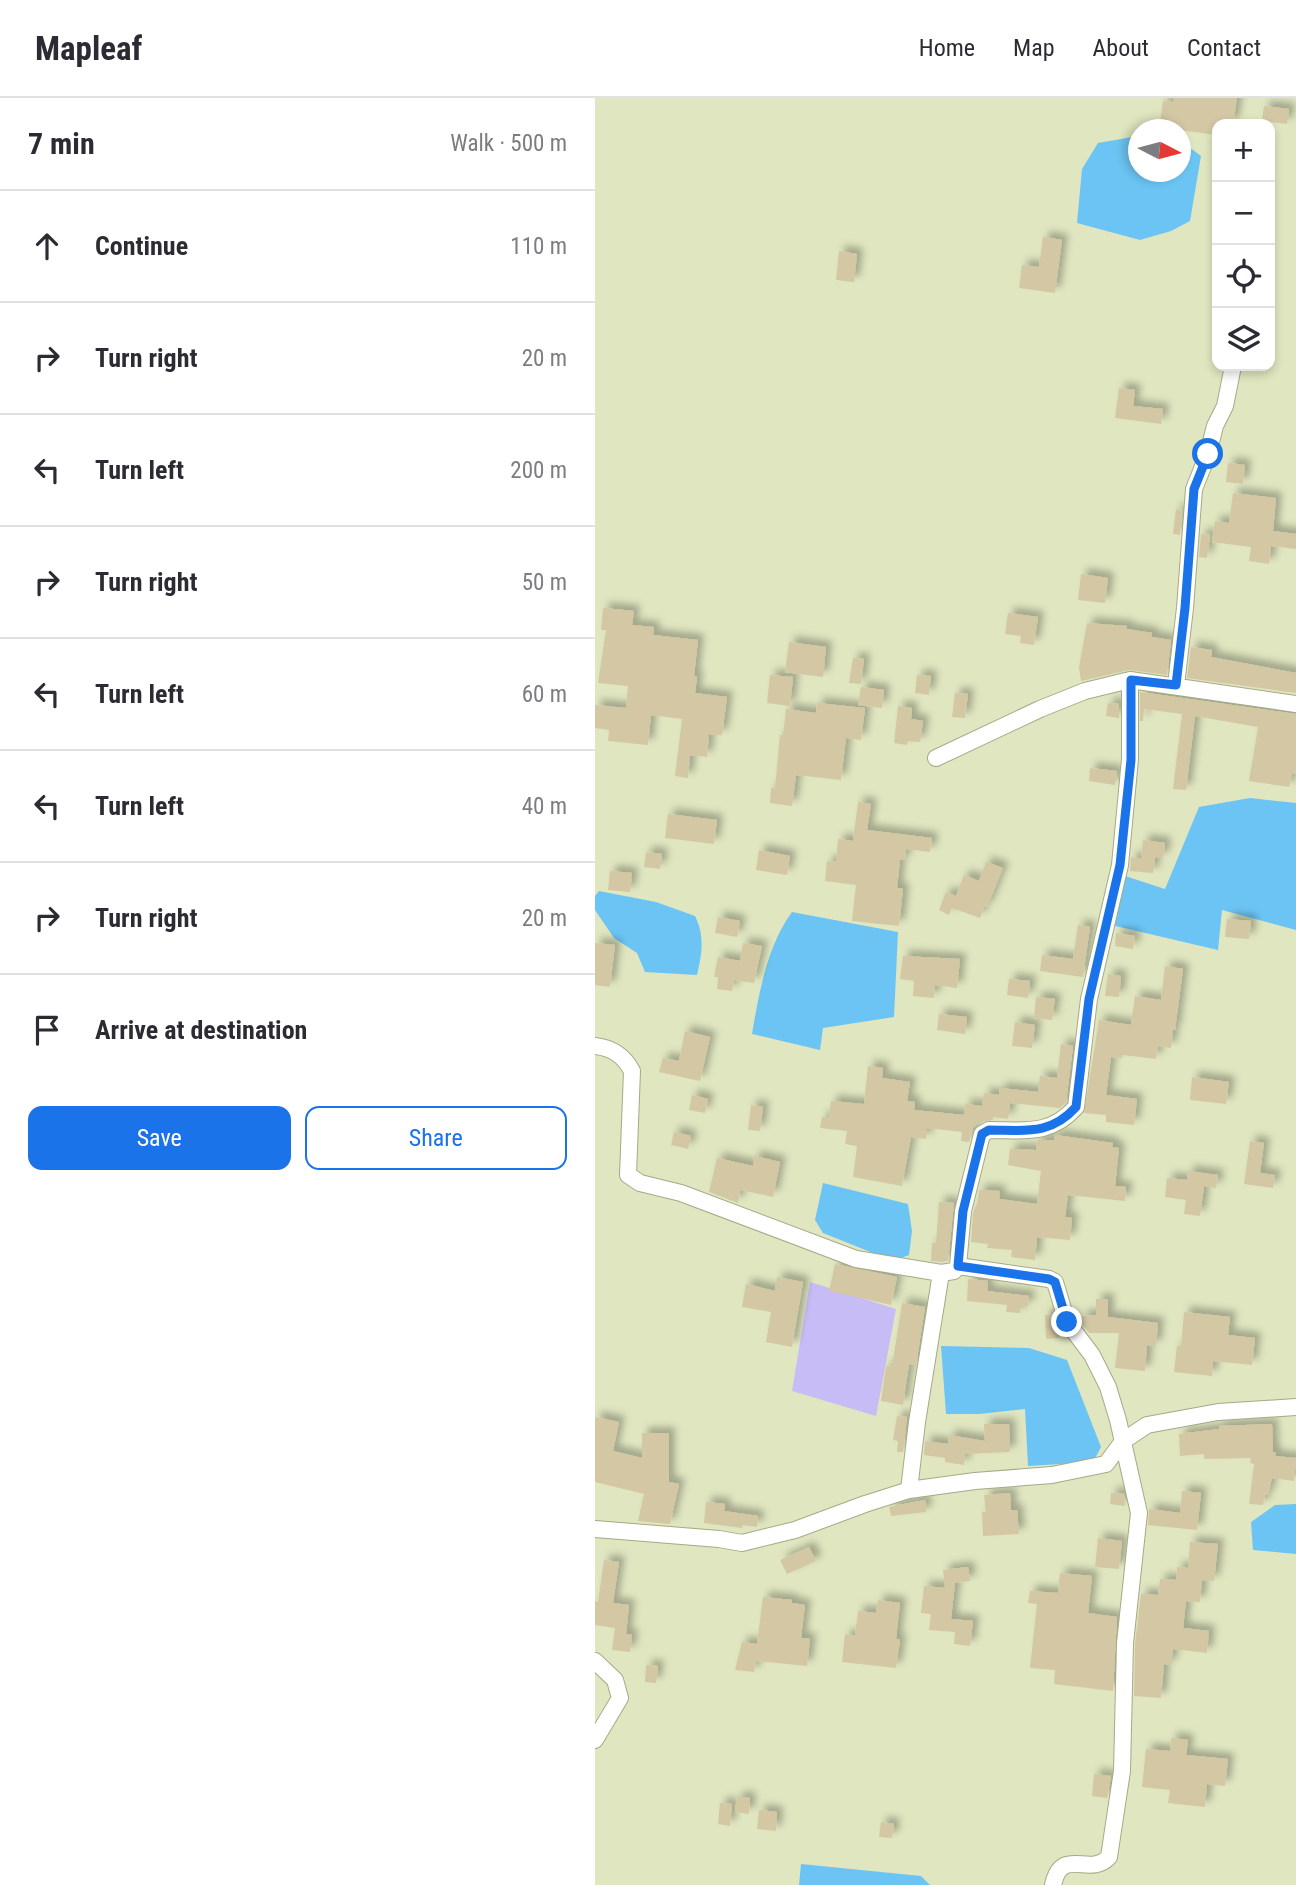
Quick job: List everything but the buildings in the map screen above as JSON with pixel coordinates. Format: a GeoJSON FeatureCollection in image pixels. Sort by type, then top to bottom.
{"type":"FeatureCollection","features":[{"type":"Feature","properties":{"kind":"street"},"geometry":{"type":"LineString","coordinates":[[1176,685],[1194,489],[1215,426],[1225,406],[1232,371]]}},
{"type":"Feature","properties":{"kind":"street"},"geometry":{"type":"LineString","coordinates":[[595,1046],[624,1057],[632,1071],[628,1175],[640,1183],[681,1193],[856,1259],[941,1273],[954,1271],[958,1266],[963,1211],[982,1134],[989,1130],[1043,1130],[1069,1115],[1076,1107],[1089,999],[1120,865],[1131,760],[1131,680]]}},
{"type":"Feature","properties":{"kind":"street"},"geometry":{"type":"LineString","coordinates":[[936,758],[1085,691],[1131,680],[1296,704]]}},
{"type":"Feature","properties":{"kind":"street"},"geometry":{"type":"LineString","coordinates":[[958,1266],[1055,1282],[1067,1322],[1092,1355],[1108,1387],[1139,1513],[1125,1643],[1122,1771],[1109,1857],[1098,1865],[1065,1864],[1059,1869],[1053,1885]]}},
{"type":"Feature","properties":{"kind":"street"},"geometry":{"type":"LineString","coordinates":[[909,1490],[941,1273]]}},
{"type":"Feature","properties":{"kind":"street"},"geometry":{"type":"LineString","coordinates":[[595,1529],[742,1543],[795,1530],[909,1490],[1052,1475],[1106,1464],[1123,1441],[1147,1425],[1218,1412],[1296,1408]]}},
{"type":"Feature","properties":{"kind":"street"},"geometry":{"type":"LineString","coordinates":[[595,1661],[615,1680],[620,1698],[595,1740]]}},
{"type":"Feature","properties":{"kind":"shaded area"},"geometry":{"type":"Polygon","coordinates":[[[810,1282],[896,1309],[876,1416],[792,1391],[810,1282]]]}},
{"type":"Feature","properties":{"kind":"water"},"geometry":{"type":"Polygon","coordinates":[[[1128,138],[1128,182],[1191,182],[1191,148],[1201,156],[1190,221],[1171,231],[1140,240],[1077,223],[1082,169],[1098,143],[1128,138]]]}},
{"type":"Feature","properties":{"kind":"water"},"geometry":{"type":"Polygon","coordinates":[[[1250,798],[1296,803],[1296,930],[1222,910],[1218,950],[1111,925],[1122,875],[1165,889],[1199,807],[1250,798]]]}},
{"type":"Feature","properties":{"kind":"water"},"geometry":{"type":"Polygon","coordinates":[[[599,891],[656,902],[695,916],[702,945],[697,975],[645,972],[637,953],[614,938],[595,910],[595,896],[599,891]]]}},
{"type":"Feature","properties":{"kind":"water"},"geometry":{"type":"Polygon","coordinates":[[[792,912],[898,932],[894,1017],[823,1028],[820,1050],[752,1034],[770,955],[792,912]]]}},
{"type":"Feature","properties":{"kind":"water"},"geometry":{"type":"Polygon","coordinates":[[[823,1183],[908,1204],[912,1231],[909,1255],[893,1261],[823,1233],[815,1220],[823,1183]]]}},
{"type":"Feature","properties":{"kind":"water"},"geometry":{"type":"Polygon","coordinates":[[[941,1346],[1029,1348],[1067,1360],[1101,1447],[1093,1462],[1028,1466],[1025,1409],[946,1414],[941,1346]]]}},
{"type":"Feature","properties":{"kind":"water"},"geometry":{"type":"Polygon","coordinates":[[[1296,1504],[1296,1554],[1253,1550],[1251,1522],[1275,1505],[1296,1504]]]}},
{"type":"Feature","properties":{"kind":"water"},"geometry":{"type":"Polygon","coordinates":[[[801,1864],[921,1876],[930,1885],[799,1885],[801,1864]]]}},
{"type":"Feature","properties":{"kind":"route"},"geometry":{"type":"LineString","coordinates":[[1067,1322],[1055,1282],[958,1266],[963,1211],[982,1134],[989,1130],[1043,1130],[1069,1115],[1076,1107],[1089,999],[1120,865],[1131,760],[1131,680],[1176,685],[1194,489],[1208,454]]}}]}
